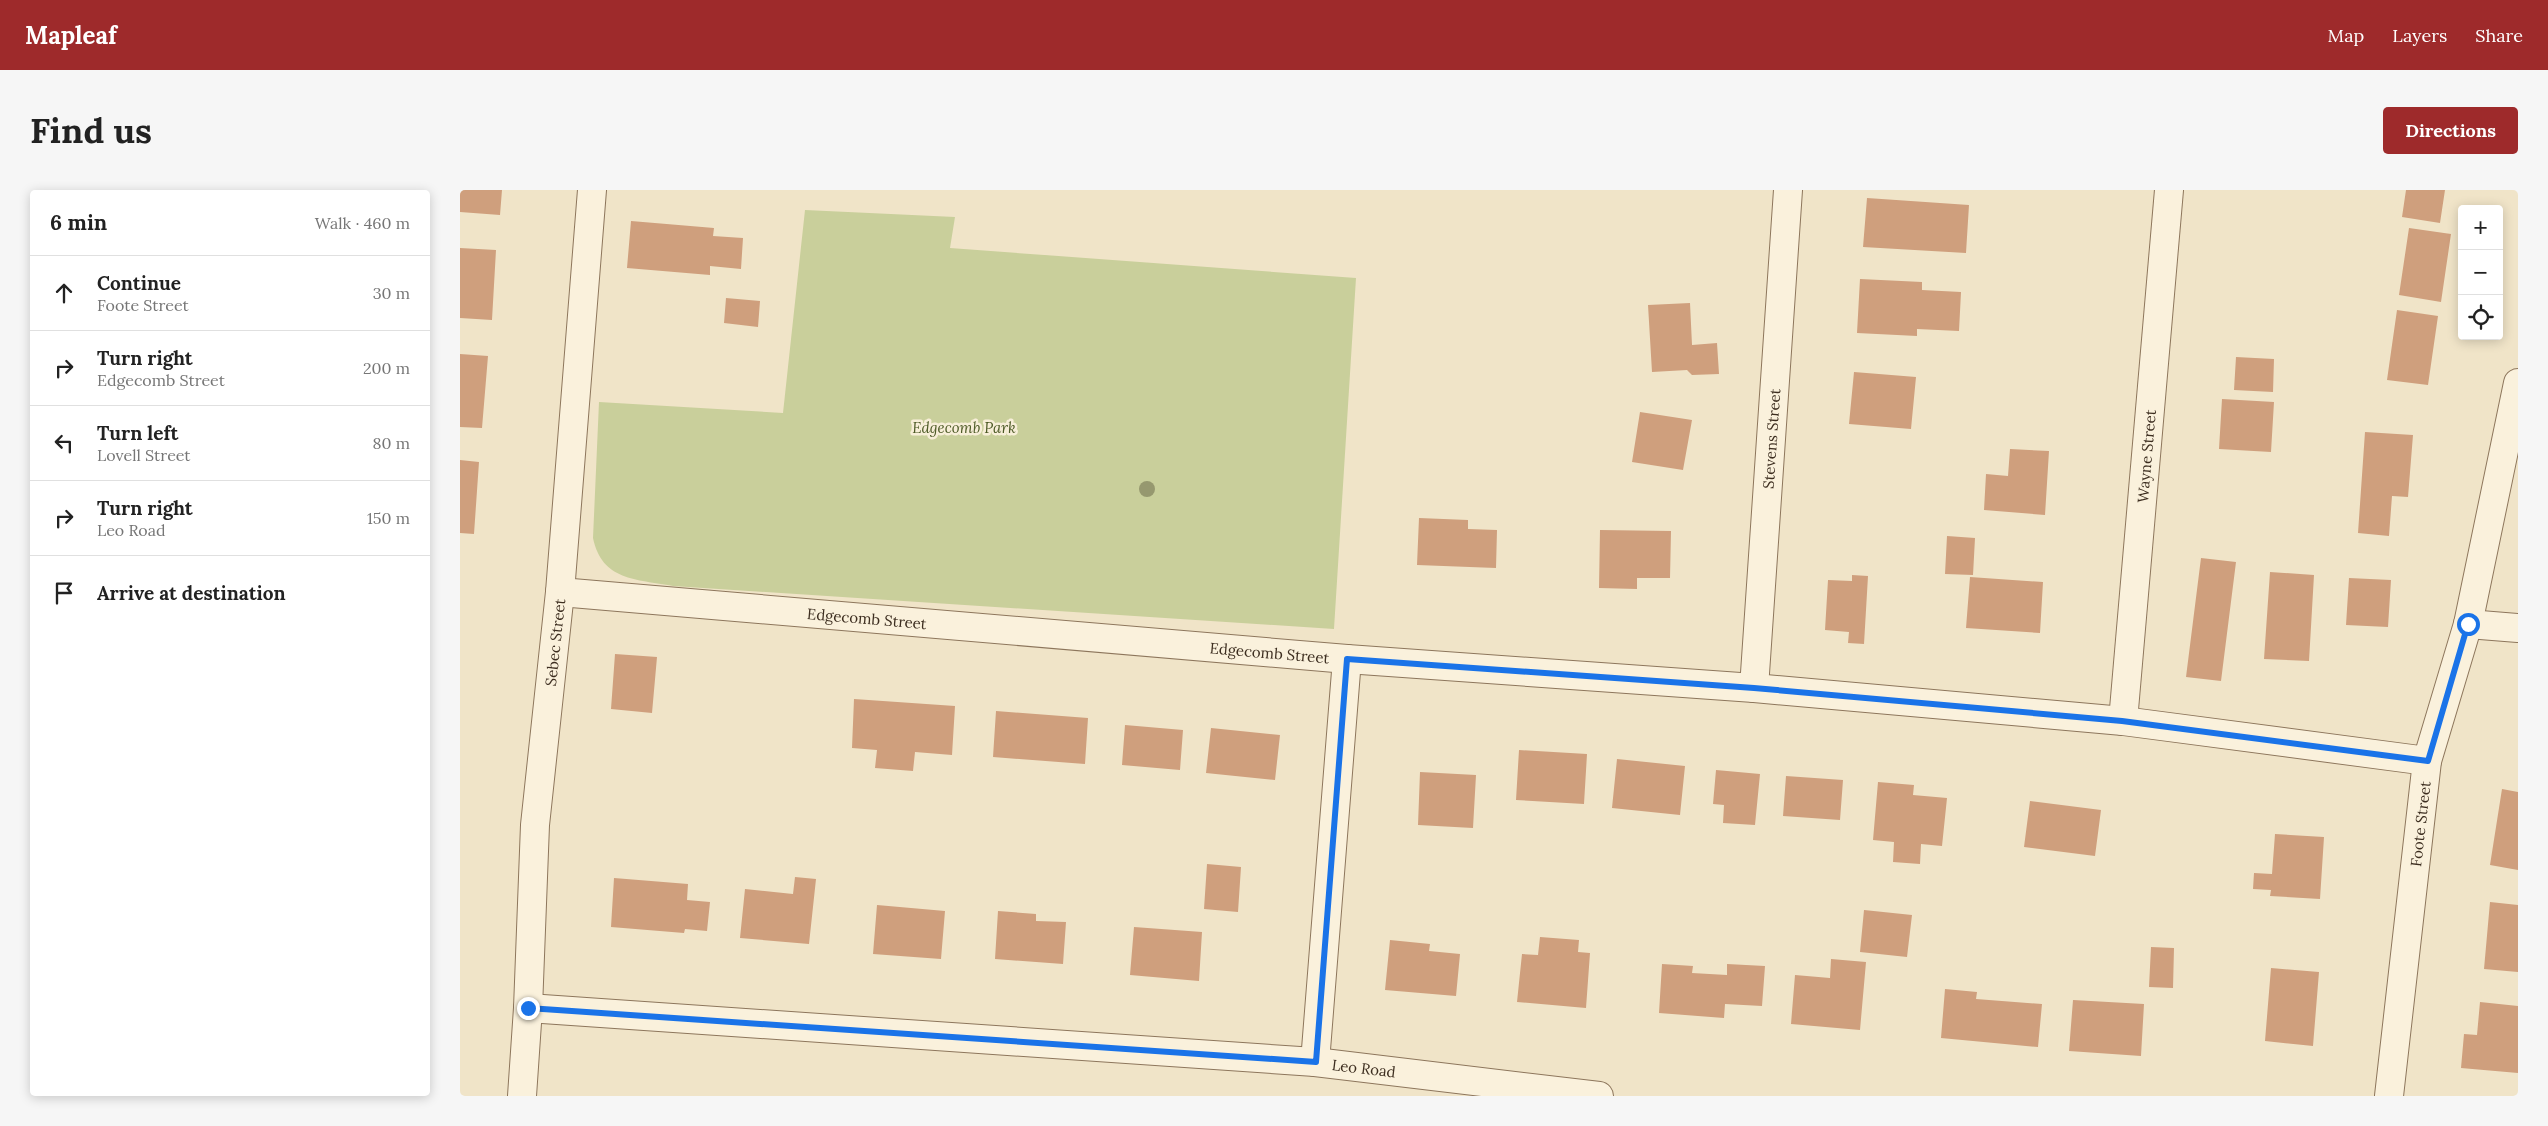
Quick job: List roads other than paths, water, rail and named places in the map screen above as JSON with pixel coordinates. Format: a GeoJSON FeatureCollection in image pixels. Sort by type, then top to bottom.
{"type":"FeatureCollection","features":[{"type":"Feature","properties":{"kind":"street","name":"Sebec Street"},"geometry":{"type":"LineString","coordinates":[[522,1096],[528,1008],[535,825],[560,592],[592,190]]}},
{"type":"Feature","properties":{"kind":"street","name":"Stevens Street"},"geometry":{"type":"LineString","coordinates":[[1754,688],[1788,190]]}},
{"type":"Feature","properties":{"kind":"street","name":"Wayne Street"},"geometry":{"type":"LineString","coordinates":[[2122,721],[2169,190]]}},
{"type":"Feature","properties":{"kind":"street","name":"Foote Street"},"geometry":{"type":"LineString","coordinates":[[2389,1096],[2428,761],[2468,624],[2518,383]]}},
{"type":"Feature","properties":{"kind":"street","name":"Edgecomb Street"},"geometry":{"type":"LineString","coordinates":[[560,592],[1347,659],[1754,688],[2122,721],[2428,761]]}},
{"type":"Feature","properties":{"kind":"street"},"geometry":{"type":"LineString","coordinates":[[2468,624],[2518,628]]}},
{"type":"Feature","properties":{"kind":"street"},"geometry":{"type":"LineString","coordinates":[[1316,1062],[1347,659]]}},
{"type":"Feature","properties":{"kind":"street","name":"Leo Road"},"geometry":{"type":"LineString","coordinates":[[528,1008],[1316,1062],[1541,1093],[1599,1096]]}},
{"type":"Feature","properties":{"kind":"park label","name":"Edgecomb Park"},"geometry":{"type":"Point","coordinates":[964,427]}}]}
